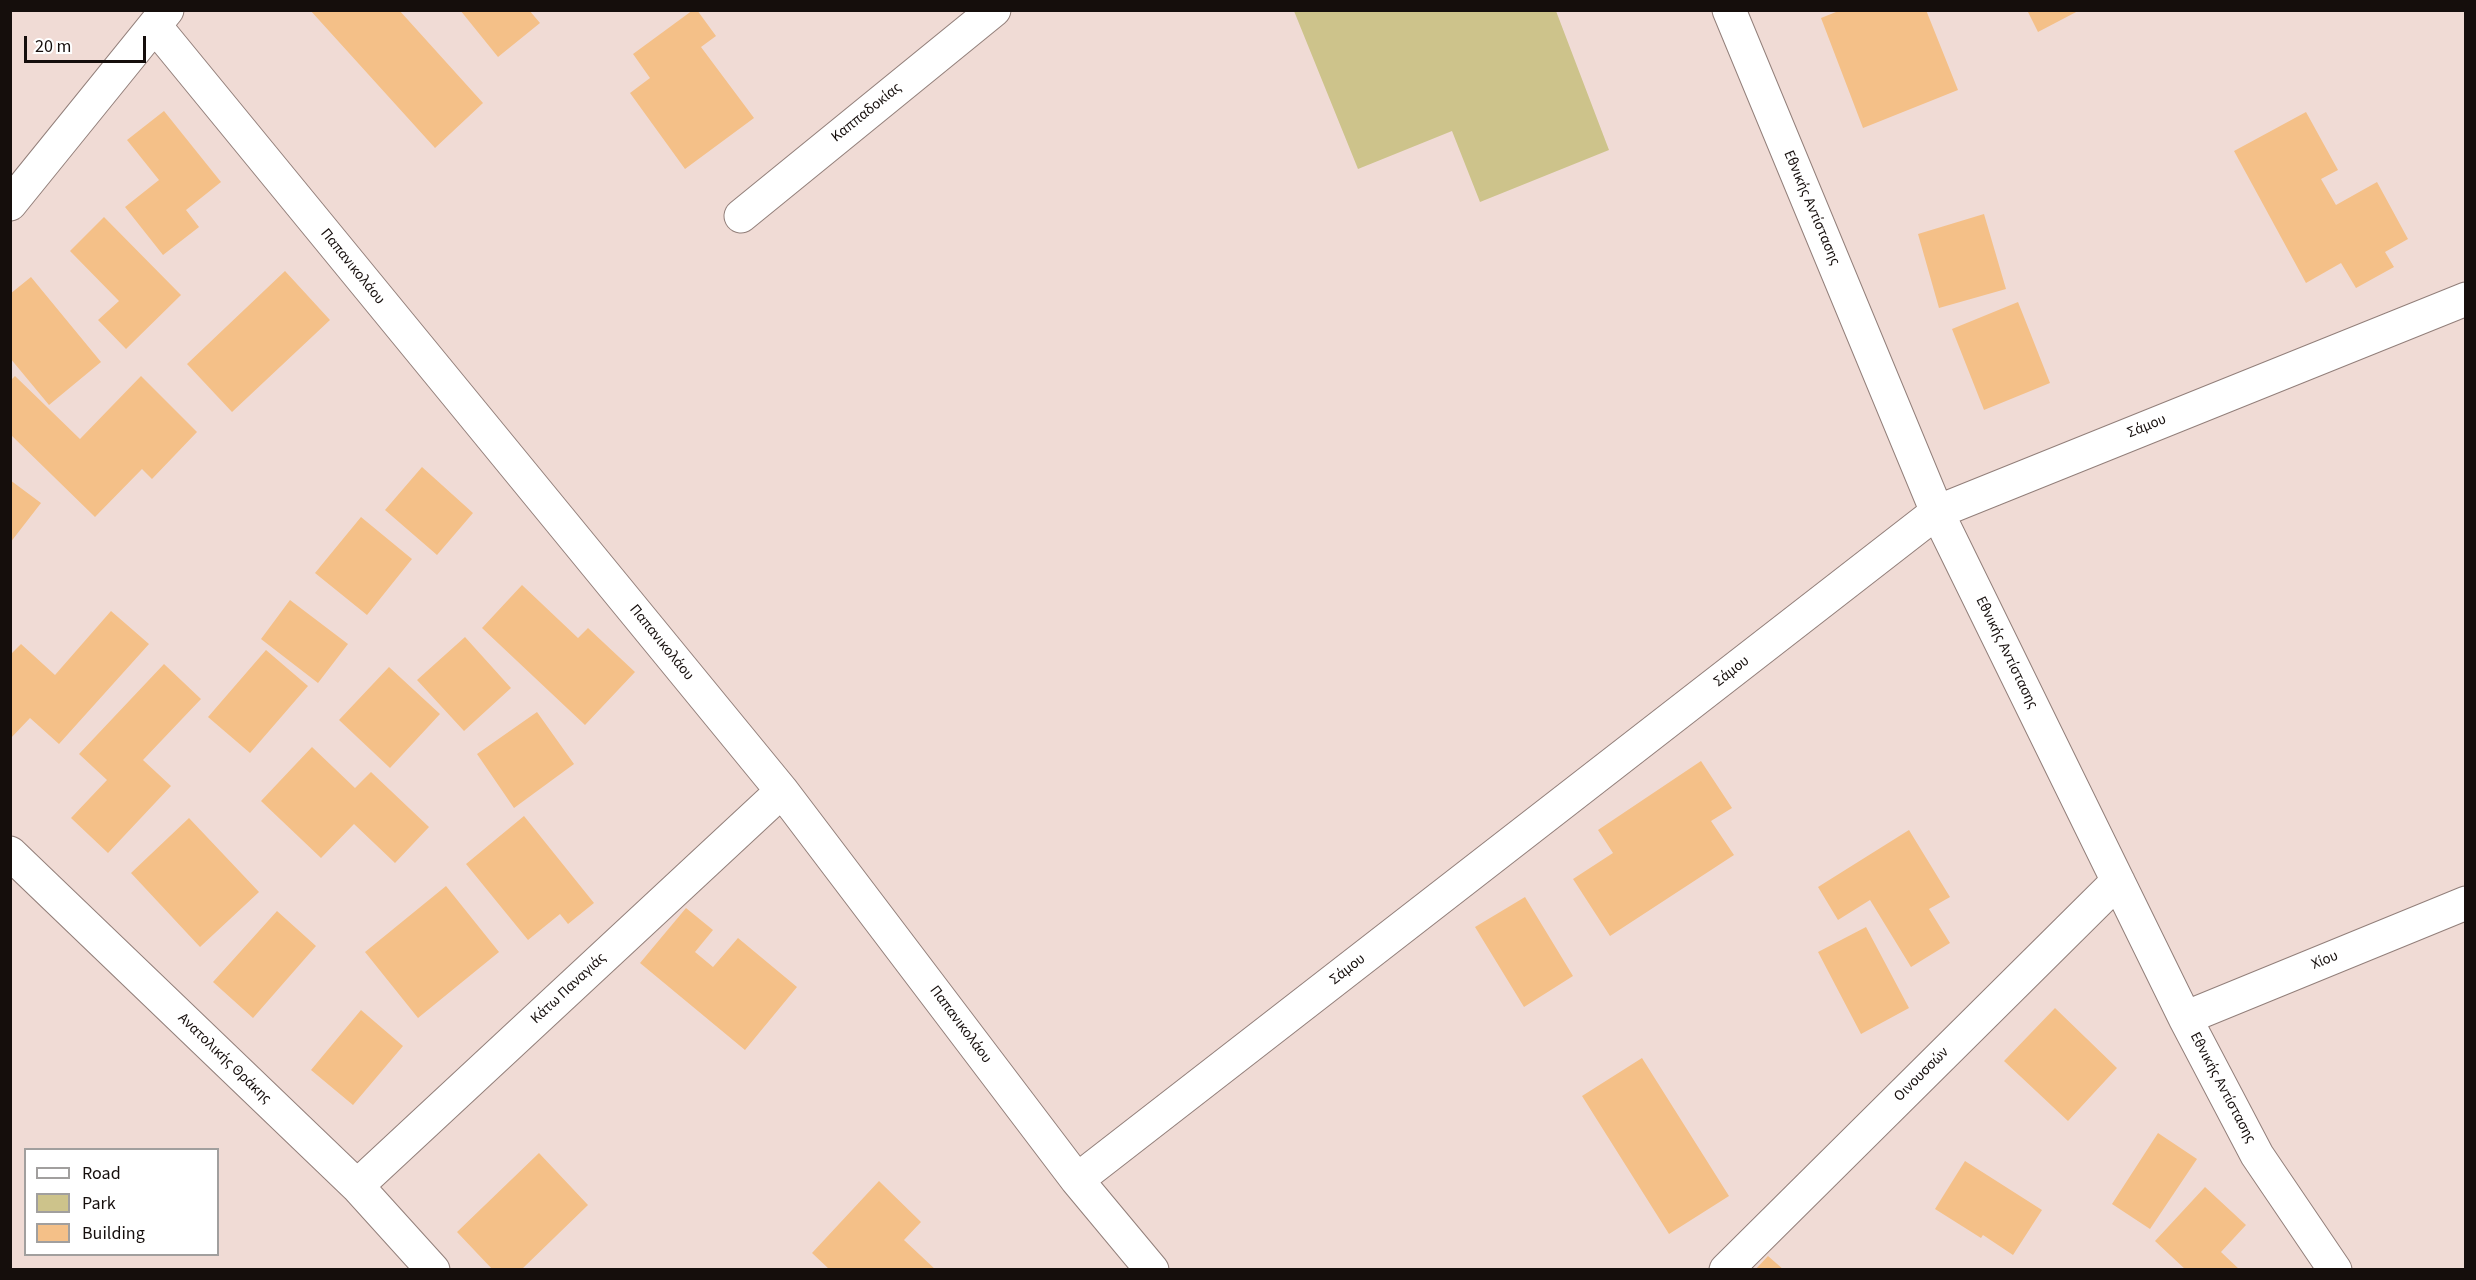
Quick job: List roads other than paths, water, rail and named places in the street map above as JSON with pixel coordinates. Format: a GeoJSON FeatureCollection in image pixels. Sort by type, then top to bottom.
{"type":"FeatureCollection","features":[{"type":"Feature","properties":{"kind":"street","name":"Καππαδοκίας"},"geometry":{"type":"LineString","coordinates":[[741,216],[994,10]]}},
{"type":"Feature","properties":{"kind":"street","name":"Εθνικής Αντίστασης"},"geometry":{"type":"LineString","coordinates":[[1729,10],[1937,512],[2186,1018],[2257,1155],[2335,1269]]}},
{"type":"Feature","properties":{"kind":"street"},"geometry":{"type":"LineString","coordinates":[[10,204],[161,18]]}},
{"type":"Feature","properties":{"kind":"street","name":"Παπανικολάου"},"geometry":{"type":"LineString","coordinates":[[161,18],[782,791],[1077,1180],[1152,1269]]}},
{"type":"Feature","properties":{"kind":"street","name":"Σάμου"},"geometry":{"type":"LineString","coordinates":[[1077,1180],[1937,512],[2466,299]]}},
{"type":"Feature","properties":{"kind":"street","name":"Κάτω Παναγιάς"},"geometry":{"type":"LineString","coordinates":[[357,1186],[782,791]]}},
{"type":"Feature","properties":{"kind":"street","name":"Ανατολικής Θράκης"},"geometry":{"type":"LineString","coordinates":[[10,853],[357,1186],[433,1269]]}},
{"type":"Feature","properties":{"kind":"street","name":"Οινουσσών"},"geometry":{"type":"LineString","coordinates":[[1726,1269],[2118,881]]}},
{"type":"Feature","properties":{"kind":"street","name":"Χίου"},"geometry":{"type":"LineString","coordinates":[[2186,1018],[2466,903]]}}]}
